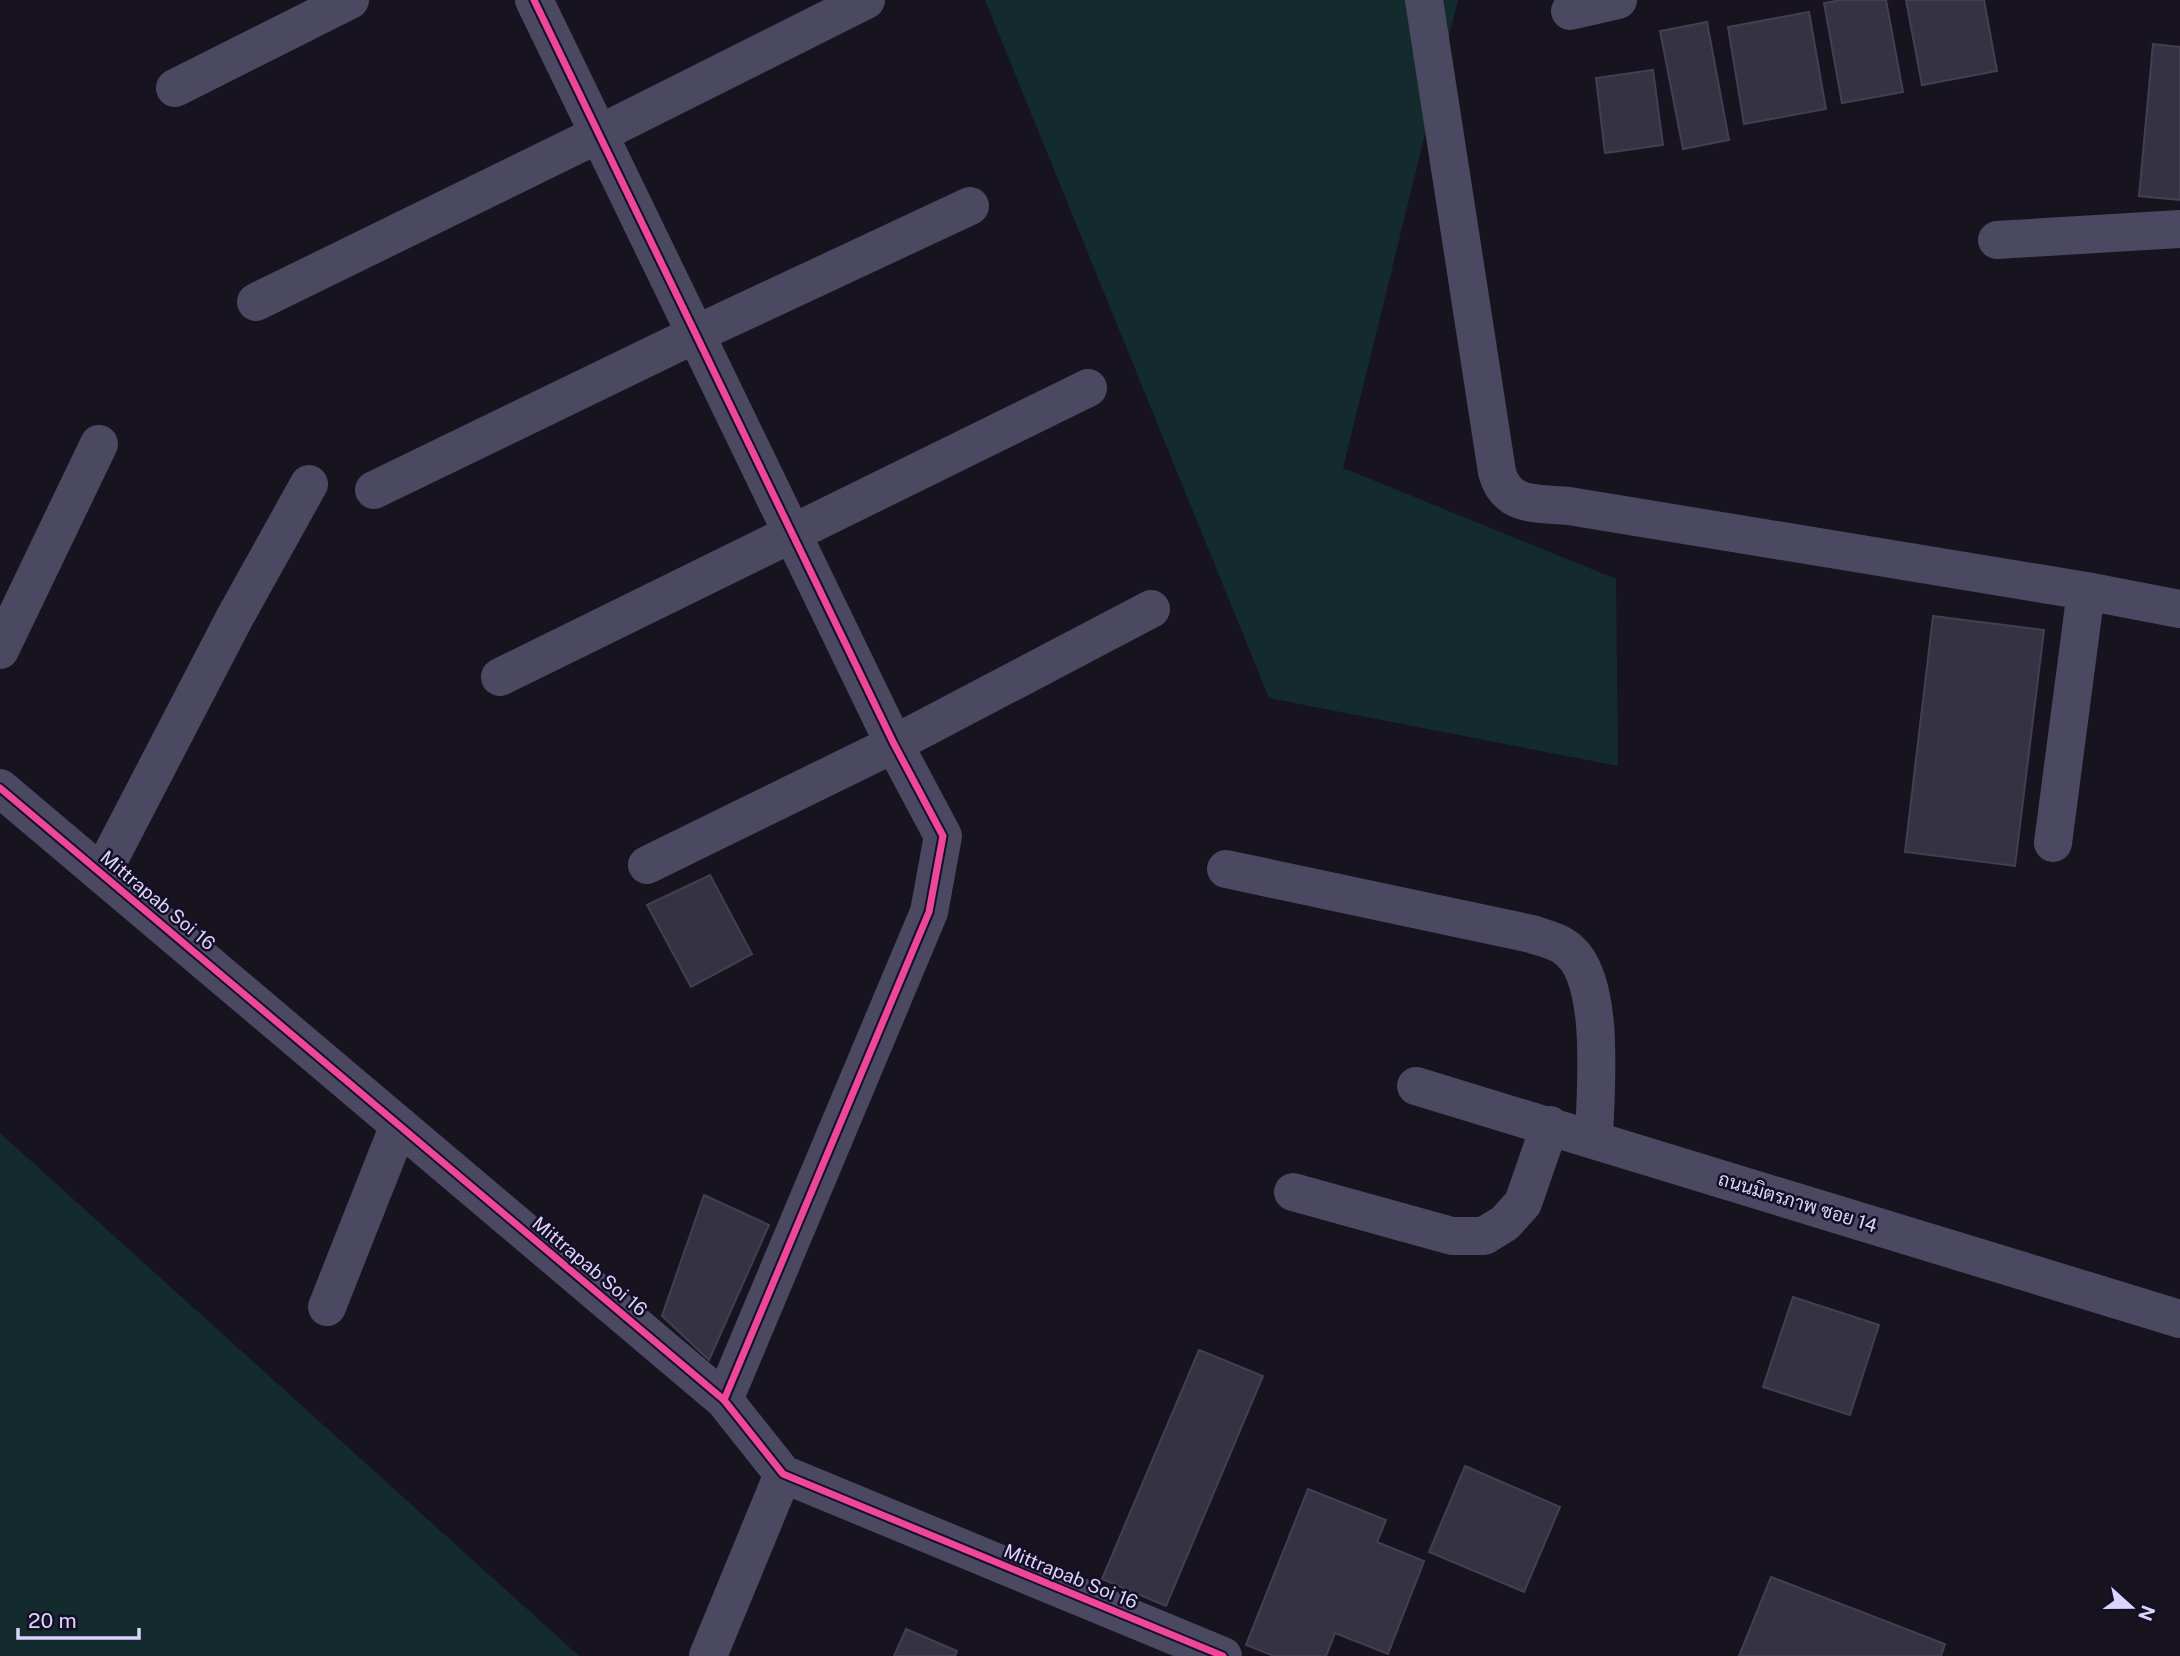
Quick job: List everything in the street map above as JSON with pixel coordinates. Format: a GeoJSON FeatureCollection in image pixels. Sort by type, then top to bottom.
{"type":"FeatureCollection","features":[{"type":"Feature","properties":{"kind":"street"},"geometry":{"type":"LineString","coordinates":[[175,88],[350,0]]}},
{"type":"Feature","properties":{"kind":"street"},"geometry":{"type":"LineString","coordinates":[[534,0],[894,744],[943,836],[929,912],[724,1400]]}},
{"type":"Feature","properties":{"kind":"street"},"geometry":{"type":"LineString","coordinates":[[257,302],[866,0]]}},
{"type":"Feature","properties":{"kind":"street"},"geometry":{"type":"LineString","coordinates":[[1424,0],[1497,472],[1500,484],[1507,494],[1517,500],[1569,506],[2086,591],[2180,609]]}},
{"type":"Feature","properties":{"kind":"street"},"geometry":{"type":"LineString","coordinates":[[1570,11],[1618,0]]}},
{"type":"Feature","properties":{"kind":"street"},"geometry":{"type":"LineString","coordinates":[[374,490],[696,334],[970,206]]}},
{"type":"Feature","properties":{"kind":"street"},"geometry":{"type":"LineString","coordinates":[[1997,240],[2180,229]]}},
{"type":"Feature","properties":{"kind":"street"},"geometry":{"type":"LineString","coordinates":[[500,677],[1088,388]]}},
{"type":"Feature","properties":{"kind":"street"},"geometry":{"type":"LineString","coordinates":[[0,650],[99,444]]}},
{"type":"Feature","properties":{"kind":"street"},"geometry":{"type":"LineString","coordinates":[[102,873],[235,617],[309,484]]}},
{"type":"Feature","properties":{"kind":"street"},"geometry":{"type":"LineString","coordinates":[[2053,843],[2086,591]]}},
{"type":"Feature","properties":{"kind":"street"},"geometry":{"type":"LineString","coordinates":[[647,865],[894,744],[1150,608]]}},
{"type":"Feature","properties":{"kind":"street","name":"Mittrapab Soi 16"},"geometry":{"type":"LineString","coordinates":[[0,788],[724,1400],[783,1474],[1223,1656]]}},
{"type":"Feature","properties":{"kind":"street"},"geometry":{"type":"LineString","coordinates":[[1226,869],[1532,934],[1565,946],[1583,968],[1591,989],[1597,1043],[1594,1139]]}},
{"type":"Feature","properties":{"kind":"street","name":"ถนนมิตรภาพ ซอย 14"},"geometry":{"type":"LineString","coordinates":[[1416,1086],[2180,1319]]}},
{"type":"Feature","properties":{"kind":"street"},"geometry":{"type":"LineString","coordinates":[[327,1307],[399,1125]]}},
{"type":"Feature","properties":{"kind":"street"},"geometry":{"type":"LineString","coordinates":[[1293,1192],[1452,1236],[1484,1236],[1505,1223],[1523,1203],[1550,1125]]}},
{"type":"Feature","properties":{"kind":"street"},"geometry":{"type":"LineString","coordinates":[[708,1656],[783,1474]]}},
{"type":"Feature","properties":{"kind":"green space"},"geometry":{"type":"Polygon","coordinates":[[[985,0],[1458,0],[1343,468],[1616,579],[1618,766],[1269,698],[985,0]]]}},
{"type":"Feature","properties":{"kind":"green space"},"geometry":{"type":"Polygon","coordinates":[[[0,1133],[579,1656],[0,1656],[0,1133]]]}},
{"type":"Feature","properties":{"kind":"building"},"geometry":{"type":"Polygon","coordinates":[[[1841,0],[1886,0],[1903,92],[1842,103],[1824,3],[1841,0]]]}},
{"type":"Feature","properties":{"kind":"building"},"geometry":{"type":"Polygon","coordinates":[[[1906,0],[1984,0],[1997,71],[1922,85],[1906,0]]]}},
{"type":"Feature","properties":{"kind":"building"},"geometry":{"type":"Polygon","coordinates":[[[1809,12],[1826,109],[1744,124],[1728,27],[1809,12]]]}},
{"type":"Feature","properties":{"kind":"building"},"geometry":{"type":"Polygon","coordinates":[[[1707,22],[1729,140],[1683,149],[1660,31],[1707,22]]]}},
{"type":"Feature","properties":{"kind":"building"},"geometry":{"type":"Polygon","coordinates":[[[2153,44],[2180,47],[2180,200],[2139,196],[2153,44]]]}},
{"type":"Feature","properties":{"kind":"building"},"geometry":{"type":"Polygon","coordinates":[[[1653,70],[1663,145],[1605,153],[1596,78],[1653,70]]]}},
{"type":"Feature","properties":{"kind":"building"},"geometry":{"type":"Polygon","coordinates":[[[1933,616],[2044,630],[2015,866],[1905,852],[1933,616]]]}},
{"type":"Feature","properties":{"kind":"building"},"geometry":{"type":"Polygon","coordinates":[[[710,875],[752,954],[691,987],[647,905],[710,875]]]}},
{"type":"Feature","properties":{"kind":"building"},"geometry":{"type":"Polygon","coordinates":[[[704,1195],[769,1225],[709,1360],[662,1316],[704,1195]]]}},
{"type":"Feature","properties":{"kind":"building"},"geometry":{"type":"Polygon","coordinates":[[[1793,1297],[1879,1325],[1850,1415],[1763,1387],[1793,1297]]]}},
{"type":"Feature","properties":{"kind":"building"},"geometry":{"type":"Polygon","coordinates":[[[1199,1350],[1263,1376],[1166,1606],[1102,1579],[1199,1350]]]}},
{"type":"Feature","properties":{"kind":"building"},"geometry":{"type":"Polygon","coordinates":[[[1465,1466],[1560,1507],[1524,1592],[1429,1552],[1465,1466]]]}},
{"type":"Feature","properties":{"kind":"building"},"geometry":{"type":"Polygon","coordinates":[[[1308,1489],[1386,1520],[1377,1542],[1424,1561],[1388,1654],[1335,1633],[1326,1656],[1274,1656],[1246,1645],[1308,1489]]]}},
{"type":"Feature","properties":{"kind":"building"},"geometry":{"type":"Polygon","coordinates":[[[1771,1577],[1945,1644],[1941,1656],[1739,1656],[1771,1577]]]}},
{"type":"Feature","properties":{"kind":"building"},"geometry":{"type":"Polygon","coordinates":[[[906,1629],[957,1651],[955,1656],[894,1656],[906,1629]]]}},
{"type":"Feature","properties":{"kind":"cycle path"},"geometry":{"type":"LineString","coordinates":[[534,0],[894,744],[943,836],[929,912],[724,1400]]}},
{"type":"Feature","properties":{"kind":"cycle path"},"geometry":{"type":"LineString","coordinates":[[0,788],[724,1400],[783,1474],[1223,1656]]}}]}
